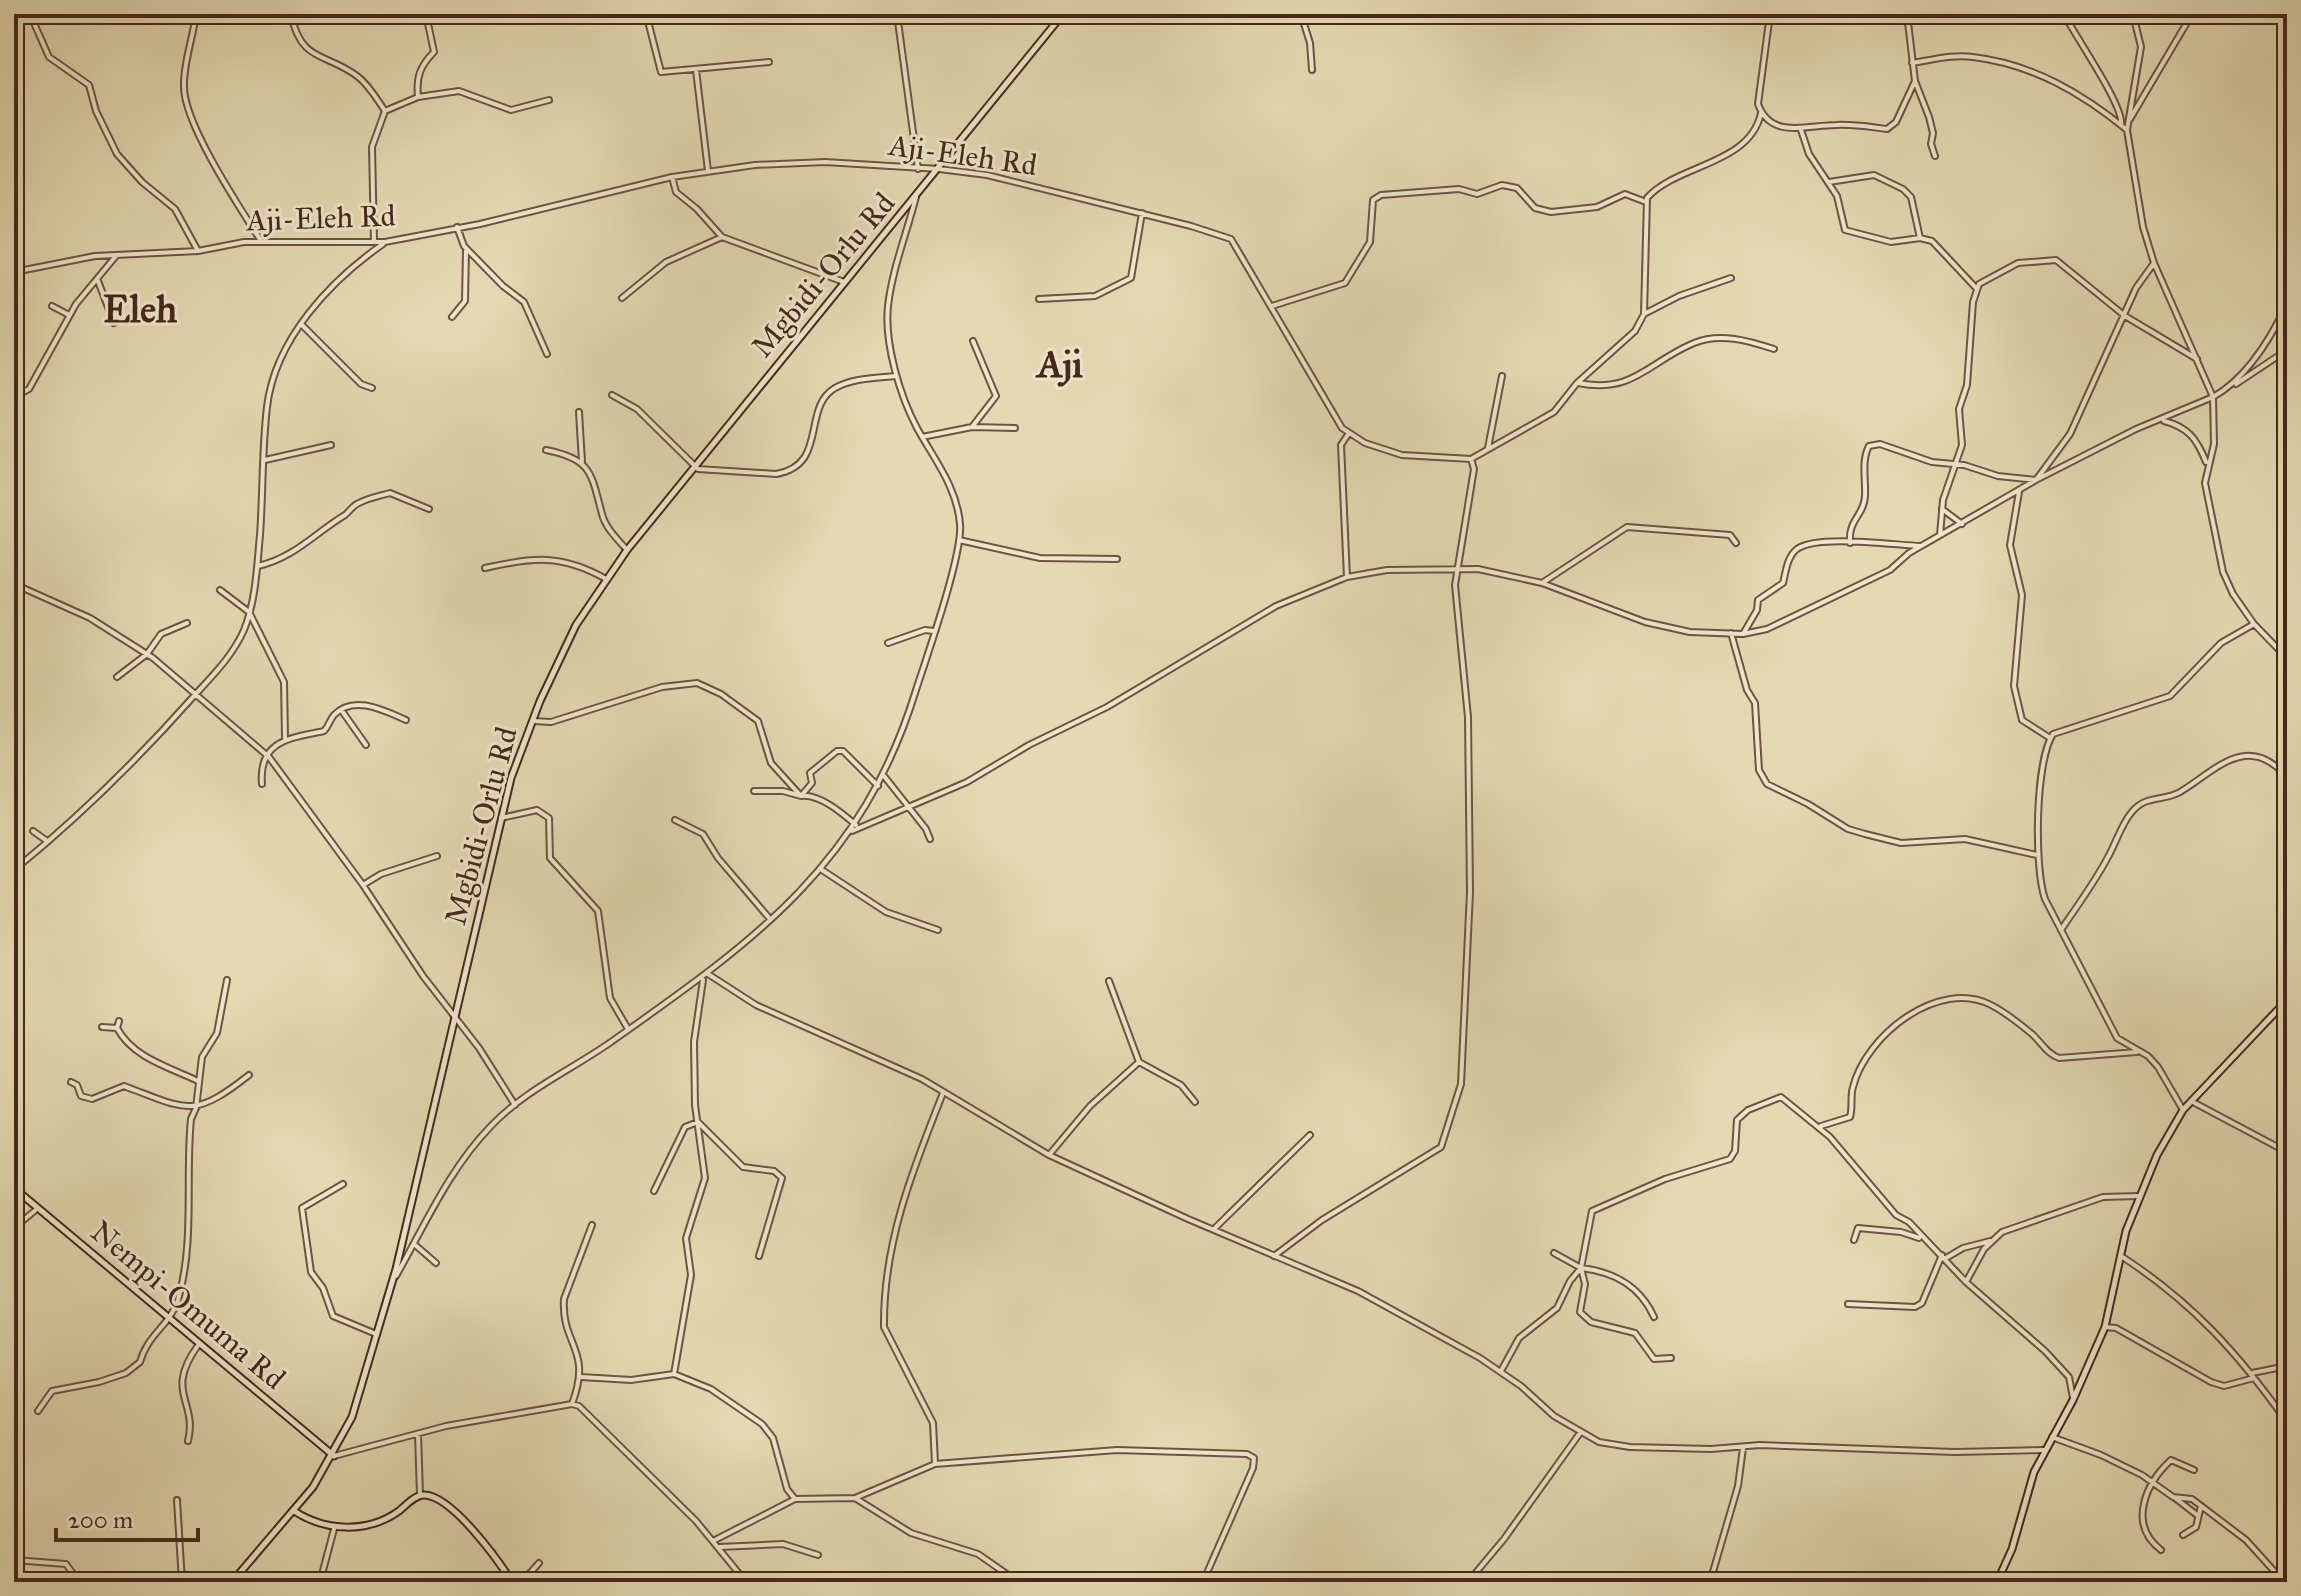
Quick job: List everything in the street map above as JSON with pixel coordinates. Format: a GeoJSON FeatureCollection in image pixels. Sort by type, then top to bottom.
{"type":"FeatureCollection","features":[{"type":"Feature","properties":{"kind":"main road","name":"Mgbidi-Orlu Rd"},"geometry":{"type":"LineString","coordinates":[[232,1582],[294,1511],[334,1456],[352,1417],[391,1284],[511,778],[576,625],[627,550],[1063,14]]}},
{"type":"Feature","properties":{"kind":"main road"},"geometry":{"type":"LineString","coordinates":[[1997,1582],[2012,1549],[2034,1472],[2073,1400],[2105,1327],[2120,1255],[2139,1196],[2173,1123],[2287,1000]]}},
{"type":"Feature","properties":{"kind":"main road","name":"Nempi-Omuma Rd"},"geometry":{"type":"LineString","coordinates":[[14,1188],[334,1456]]}},
{"type":"Feature","properties":{"kind":"main road"},"geometry":{"type":"LineString","coordinates":[[294,1511],[321,1526],[334,1529],[384,1518],[420,1495],[428,1495],[460,1517],[512,1582]]}},
{"type":"Feature","properties":{"kind":"street"},"geometry":{"type":"LineString","coordinates":[[30,14],[49,57],[89,85],[96,111],[117,154],[142,182],[175,209],[198,251]]}},
{"type":"Feature","properties":{"kind":"street"},"geometry":{"type":"LineString","coordinates":[[196,14],[184,81],[185,100],[214,160],[261,241]]}},
{"type":"Feature","properties":{"kind":"street"},"geometry":{"type":"LineString","coordinates":[[291,14],[295,30],[311,54],[354,73],[385,111]]}},
{"type":"Feature","properties":{"kind":"street"},"geometry":{"type":"LineString","coordinates":[[418,97],[417,82],[422,64],[434,52],[426,14]]}},
{"type":"Feature","properties":{"kind":"street"},"geometry":{"type":"LineString","coordinates":[[897,14],[918,169]]}},
{"type":"Feature","properties":{"kind":"street"},"geometry":{"type":"LineString","coordinates":[[1301,14],[1310,43],[1312,70]]}},
{"type":"Feature","properties":{"kind":"street"},"geometry":{"type":"LineString","coordinates":[[1770,14],[1758,104],[1761,113],[1773,124],[1801,129],[1839,125],[1891,127],[1915,81]]}},
{"type":"Feature","properties":{"kind":"street"},"geometry":{"type":"LineString","coordinates":[[1907,14],[1915,81],[1929,117],[1935,156]]}},
{"type":"Feature","properties":{"kind":"street"},"geometry":{"type":"LineString","coordinates":[[2064,14],[2115,99],[2122,117],[2121,125]]}},
{"type":"Feature","properties":{"kind":"street"},"geometry":{"type":"LineString","coordinates":[[2133,14],[2141,47],[2127,130],[2143,227],[2154,263],[2213,397],[2214,444],[2205,483],[2223,572],[2233,594],[2254,624],[2287,658]]}},
{"type":"Feature","properties":{"kind":"street"},"geometry":{"type":"LineString","coordinates":[[2129,122],[2192,14]]}},
{"type":"Feature","properties":{"kind":"street"},"geometry":{"type":"LineString","coordinates":[[649,25],[661,72],[769,62]]}},
{"type":"Feature","properties":{"kind":"street"},"geometry":{"type":"LineString","coordinates":[[1912,63],[1972,57],[2032,72],[2092,101],[2127,130]]}},
{"type":"Feature","properties":{"kind":"street"},"geometry":{"type":"LineString","coordinates":[[696,70],[708,171]]}},
{"type":"Feature","properties":{"kind":"street"},"geometry":{"type":"LineString","coordinates":[[374,242],[372,147],[385,111],[418,97],[459,91],[511,110],[549,100]]}},
{"type":"Feature","properties":{"kind":"street"},"geometry":{"type":"LineString","coordinates":[[1347,577],[1341,445],[1349,433],[1365,443],[1402,455],[1471,459],[1554,412],[1577,383],[1635,331],[1644,314],[1646,202],[1657,189],[1704,167],[1749,136],[1761,113]]}},
{"type":"Feature","properties":{"kind":"street"},"geometry":{"type":"LineString","coordinates":[[1801,129],[1809,154],[1829,182],[1845,230],[1891,242],[1920,238],[1940,248],[1976,288],[1967,385],[1959,409],[1962,445],[1942,509],[1940,535]]}},
{"type":"Feature","properties":{"kind":"street","name":"Aji-Eleh Rd"},"geometry":{"type":"LineString","coordinates":[[14,272],[95,256],[198,251],[261,241],[385,242],[708,171],[825,162],[939,169],[1049,189],[1090,203],[1142,213],[1231,239],[1342,428],[1349,433]]}},
{"type":"Feature","properties":{"kind":"street"},"geometry":{"type":"LineString","coordinates":[[1829,182],[1874,175],[1903,189],[1911,197],[1920,238]]}},
{"type":"Feature","properties":{"kind":"street"},"geometry":{"type":"LineString","coordinates":[[672,177],[676,192],[697,209],[722,237],[844,282]]}},
{"type":"Feature","properties":{"kind":"street"},"geometry":{"type":"LineString","coordinates":[[1272,306],[1345,283],[1370,242],[1373,200],[1381,195],[1459,189],[1477,194],[1502,185],[1517,188],[1535,208],[1551,212],[1597,207],[1625,194],[1646,202]]}},
{"type":"Feature","properties":{"kind":"street"},"geometry":{"type":"LineString","coordinates":[[391,1284],[454,1170],[492,1124],[515,1105],[706,976],[822,870],[856,825],[884,776],[915,694],[934,631],[959,540],[960,524],[950,483],[922,437],[895,376],[888,308],[916,197]]}},
{"type":"Feature","properties":{"kind":"street"},"geometry":{"type":"LineString","coordinates":[[1039,299],[1095,296],[1125,283],[1133,273],[1142,213]]}},
{"type":"Feature","properties":{"kind":"street"},"geometry":{"type":"LineString","coordinates":[[457,227],[466,248],[503,286],[524,302],[547,354]]}},
{"type":"Feature","properties":{"kind":"street"},"geometry":{"type":"LineString","coordinates":[[622,298],[666,262],[722,237]]}},
{"type":"Feature","properties":{"kind":"street"},"geometry":{"type":"LineString","coordinates":[[14,870],[150,744],[229,659],[245,629],[258,566],[267,405],[282,362],[302,325],[345,270],[385,242]]}},
{"type":"Feature","properties":{"kind":"street"},"geometry":{"type":"LineString","coordinates":[[452,317],[465,301],[466,248]]}},
{"type":"Feature","properties":{"kind":"street"},"geometry":{"type":"LineString","coordinates":[[14,397],[29,389],[69,315],[116,256]]}},
{"type":"Feature","properties":{"kind":"street"},"geometry":{"type":"LineString","coordinates":[[1976,288],[2018,263],[2056,260],[2125,316],[2199,360]]}},
{"type":"Feature","properties":{"kind":"street"},"geometry":{"type":"LineString","coordinates":[[2036,480],[2070,434],[2136,288],[2154,263]]}},
{"type":"Feature","properties":{"kind":"street"},"geometry":{"type":"LineString","coordinates":[[1644,314],[1679,296],[1731,278]]}},
{"type":"Feature","properties":{"kind":"street"},"geometry":{"type":"LineString","coordinates":[[98,280],[114,323]]}},
{"type":"Feature","properties":{"kind":"street"},"geometry":{"type":"LineString","coordinates":[[2233,386],[2263,347],[2287,304]]}},
{"type":"Feature","properties":{"kind":"street"},"geometry":{"type":"LineString","coordinates":[[52,306],[69,315]]}},
{"type":"Feature","properties":{"kind":"street"},"geometry":{"type":"LineString","coordinates":[[302,325],[361,384],[372,388]]}},
{"type":"Feature","properties":{"kind":"street"},"geometry":{"type":"LineString","coordinates":[[1577,383],[1613,386],[1705,340],[1739,339],[1774,349]]}},
{"type":"Feature","properties":{"kind":"street"},"geometry":{"type":"LineString","coordinates":[[972,427],[996,396],[973,341]]}},
{"type":"Feature","properties":{"kind":"street"},"geometry":{"type":"LineString","coordinates":[[852,831],[967,782],[1029,745],[1107,707],[1276,606],[1347,577],[1387,570],[1459,568],[1502,572],[1542,583],[1645,622],[1690,632],[1743,634],[1767,629],[1890,570],[1940,535],[2036,480],[2136,429],[2213,397],[2287,350]]}},
{"type":"Feature","properties":{"kind":"street"},"geometry":{"type":"LineString","coordinates":[[612,395],[637,409],[694,466],[712,472],[786,472],[806,457],[821,405],[833,389],[853,382],[895,376]]}},
{"type":"Feature","properties":{"kind":"street"},"geometry":{"type":"LineString","coordinates":[[1488,448],[1502,376]]}},
{"type":"Feature","properties":{"kind":"street"},"geometry":{"type":"LineString","coordinates":[[579,412],[582,462],[594,478],[602,515],[627,550]]}},
{"type":"Feature","properties":{"kind":"street"},"geometry":{"type":"LineString","coordinates":[[2161,421],[2179,425],[2190,433],[2207,465]]}},
{"type":"Feature","properties":{"kind":"street"},"geometry":{"type":"LineString","coordinates":[[922,437],[972,427],[1015,428]]}},
{"type":"Feature","properties":{"kind":"street"},"geometry":{"type":"LineString","coordinates":[[1850,543],[1849,527],[1865,496],[1864,473],[1869,446],[1880,444],[1954,466],[1964,465],[1998,476],[2036,480]]}},
{"type":"Feature","properties":{"kind":"street"},"geometry":{"type":"LineString","coordinates":[[265,460],[276,460],[331,445]]}},
{"type":"Feature","properties":{"kind":"street"},"geometry":{"type":"LineString","coordinates":[[546,450],[582,462]]}},
{"type":"Feature","properties":{"kind":"street"},"geometry":{"type":"LineString","coordinates":[[1274,1256],[1322,1220],[1441,1147],[1461,1084],[1470,892],[1468,717],[1455,585],[1474,469],[1471,459]]}},
{"type":"Feature","properties":{"kind":"street"},"geometry":{"type":"LineString","coordinates":[[2019,492],[2010,545],[2022,595],[2015,696],[2022,720],[2050,738]]}},
{"type":"Feature","properties":{"kind":"street"},"geometry":{"type":"LineString","coordinates":[[258,566],[280,561],[319,535],[332,521],[347,514],[357,503],[390,493],[429,509]]}},
{"type":"Feature","properties":{"kind":"street"},"geometry":{"type":"LineString","coordinates":[[1942,509],[1962,524]]}},
{"type":"Feature","properties":{"kind":"street"},"geometry":{"type":"LineString","coordinates":[[1542,583],[1627,527],[1730,535],[1736,543]]}},
{"type":"Feature","properties":{"kind":"street"},"geometry":{"type":"LineString","coordinates":[[959,540],[1040,558],[1117,559]]}},
{"type":"Feature","properties":{"kind":"street"},"geometry":{"type":"LineString","coordinates":[[1743,634],[1757,610],[1758,600],[1783,583],[1788,563],[1799,547],[1818,542],[1923,546]]}},
{"type":"Feature","properties":{"kind":"street"},"geometry":{"type":"LineString","coordinates":[[485,568],[530,558],[557,560],[581,565],[606,579]]}},
{"type":"Feature","properties":{"kind":"street"},"geometry":{"type":"LineString","coordinates":[[14,584],[90,618],[147,654],[269,757],[363,885],[454,1018],[479,1048],[515,1105]]}},
{"type":"Feature","properties":{"kind":"street"},"geometry":{"type":"LineString","coordinates":[[220,590],[249,612],[284,682],[285,738]]}},
{"type":"Feature","properties":{"kind":"street"},"geometry":{"type":"LineString","coordinates":[[117,677],[147,654],[161,634],[187,623]]}},
{"type":"Feature","properties":{"kind":"street"},"geometry":{"type":"LineString","coordinates":[[2183,1110],[2158,1067],[2117,1038],[2068,950],[2039,882],[2037,855],[2050,738],[2062,728],[2106,718],[2170,696],[2221,643],[2254,624]]}},
{"type":"Feature","properties":{"kind":"street"},"geometry":{"type":"LineString","coordinates":[[888,643],[925,630],[934,631]]}},
{"type":"Feature","properties":{"kind":"street"},"geometry":{"type":"LineString","coordinates":[[1731,633],[1747,690],[1755,703],[1759,770],[1767,784],[1808,804],[1848,829],[1865,834],[1901,843],[1965,839],[2037,855]]}},
{"type":"Feature","properties":{"kind":"street"},"geometry":{"type":"LineString","coordinates":[[533,721],[551,722],[662,687],[697,683],[721,694],[758,721],[771,763],[801,796]]}},
{"type":"Feature","properties":{"kind":"street"},"geometry":{"type":"LineString","coordinates":[[262,784],[263,768],[285,738],[324,731],[342,710],[358,705],[368,706],[406,720]]}},
{"type":"Feature","properties":{"kind":"street"},"geometry":{"type":"LineString","coordinates":[[342,710],[366,745]]}},
{"type":"Feature","properties":{"kind":"street"},"geometry":{"type":"LineString","coordinates":[[801,796],[812,783],[810,773],[837,751],[843,751],[878,786]]}},
{"type":"Feature","properties":{"kind":"street"},"geometry":{"type":"LineString","coordinates":[[2061,930],[2107,859],[2128,815],[2140,803],[2175,794],[2207,770],[2239,758],[2272,763],[2287,777]]}},
{"type":"Feature","properties":{"kind":"street"},"geometry":{"type":"LineString","coordinates":[[884,776],[926,829],[930,839]]}},
{"type":"Feature","properties":{"kind":"street"},"geometry":{"type":"LineString","coordinates":[[754,791],[809,795],[839,810],[856,825]]}},
{"type":"Feature","properties":{"kind":"street"},"geometry":{"type":"LineString","coordinates":[[501,818],[537,810],[549,818],[550,858],[598,911],[610,998],[628,1029]]}},
{"type":"Feature","properties":{"kind":"street"},"geometry":{"type":"LineString","coordinates":[[675,820],[703,834],[718,858],[770,919]]}},
{"type":"Feature","properties":{"kind":"street"},"geometry":{"type":"LineString","coordinates":[[33,831],[47,842]]}},
{"type":"Feature","properties":{"kind":"street"},"geometry":{"type":"LineString","coordinates":[[363,885],[381,874],[437,856]]}},
{"type":"Feature","properties":{"kind":"street"},"geometry":{"type":"LineString","coordinates":[[822,870],[886,912],[938,930]]}},
{"type":"Feature","properties":{"kind":"street"},"geometry":{"type":"LineString","coordinates":[[706,976],[756,1005],[860,1050],[943,1093],[1049,1155],[1358,1291],[1501,1372],[1580,1433],[1599,1442],[1630,1447],[1743,1448],[1760,1445],[1955,1452],[2044,1450]]}},
{"type":"Feature","properties":{"kind":"street"},"geometry":{"type":"LineString","coordinates":[[674,1374],[691,1275],[686,1238],[705,1178],[698,1122],[694,1042],[706,976]]}},
{"type":"Feature","properties":{"kind":"street"},"geometry":{"type":"LineString","coordinates":[[38,1411],[52,1391],[126,1373],[140,1362],[143,1349],[157,1328],[170,1319],[184,1271],[191,1119],[196,1108],[202,1057],[217,1033],[227,980]]}},
{"type":"Feature","properties":{"kind":"street"},"geometry":{"type":"LineString","coordinates":[[1109,981],[1139,1062],[1181,1085],[1195,1102]]}},
{"type":"Feature","properties":{"kind":"street"},"geometry":{"type":"LineString","coordinates":[[1819,1126],[1850,1117],[1853,1087],[1864,1064],[1909,1014],[1934,1001],[1980,1000],[2004,1013],[2059,1058],[2140,1052]]}},
{"type":"Feature","properties":{"kind":"street"},"geometry":{"type":"LineString","coordinates":[[119,1021],[117,1028],[122,1039],[146,1058],[198,1081]]}},
{"type":"Feature","properties":{"kind":"street"},"geometry":{"type":"LineString","coordinates":[[102,1027],[117,1028]]}},
{"type":"Feature","properties":{"kind":"street"},"geometry":{"type":"LineString","coordinates":[[1049,1155],[1090,1106],[1139,1062]]}},
{"type":"Feature","properties":{"kind":"street"},"geometry":{"type":"LineString","coordinates":[[71,1082],[77,1085],[81,1096],[92,1099],[124,1086],[173,1106],[196,1108],[249,1075]]}},
{"type":"Feature","properties":{"kind":"street"},"geometry":{"type":"LineString","coordinates":[[935,1464],[933,1423],[884,1327],[884,1311],[891,1242],[909,1179],[943,1093]]}},
{"type":"Feature","properties":{"kind":"street"},"geometry":{"type":"LineString","coordinates":[[1671,1358],[1654,1359],[1635,1333],[1591,1322],[1580,1312],[1585,1284],[1581,1268],[1592,1211],[1665,1179],[1730,1159],[1735,1151],[1735,1122],[1748,1110],[1783,1097],[1819,1126],[1922,1239],[1944,1256],[1966,1282],[2035,1342],[2070,1380],[2081,1383]]}},
{"type":"Feature","properties":{"kind":"street"},"geometry":{"type":"LineString","coordinates":[[2191,1101],[2287,1152]]}},
{"type":"Feature","properties":{"kind":"street"},"geometry":{"type":"LineString","coordinates":[[654,1191],[685,1127],[698,1122]]}},
{"type":"Feature","properties":{"kind":"street"},"geometry":{"type":"LineString","coordinates":[[698,1122],[743,1167],[774,1171],[782,1178],[759,1256]]}},
{"type":"Feature","properties":{"kind":"street"},"geometry":{"type":"LineString","coordinates":[[1214,1229],[1310,1135]]}},
{"type":"Feature","properties":{"kind":"street"},"geometry":{"type":"LineString","coordinates":[[343,1184],[302,1208],[311,1272],[323,1288],[333,1316],[376,1334]]}},
{"type":"Feature","properties":{"kind":"street"},"geometry":{"type":"LineString","coordinates":[[1848,1304],[1915,1307],[1922,1303],[1944,1256],[1954,1251],[1990,1241],[2002,1232],[2103,1197],[2139,1196]]}},
{"type":"Feature","properties":{"kind":"street"},"geometry":{"type":"LineString","coordinates":[[14,1228],[38,1208]]}},
{"type":"Feature","properties":{"kind":"street"},"geometry":{"type":"LineString","coordinates":[[572,1404],[581,1377],[580,1359],[563,1311],[564,1299],[592,1225]]}},
{"type":"Feature","properties":{"kind":"street"},"geometry":{"type":"LineString","coordinates":[[1854,1240],[1858,1228],[1901,1232],[1922,1239]]}},
{"type":"Feature","properties":{"kind":"street"},"geometry":{"type":"LineString","coordinates":[[1966,1282],[1990,1241]]}},
{"type":"Feature","properties":{"kind":"street"},"geometry":{"type":"LineString","coordinates":[[414,1244],[436,1263]]}},
{"type":"Feature","properties":{"kind":"street"},"geometry":{"type":"LineString","coordinates":[[1935,1250],[1954,1251]]}},
{"type":"Feature","properties":{"kind":"street"},"geometry":{"type":"LineString","coordinates":[[1554,1253],[1581,1268],[1615,1275],[1645,1298],[1654,1317]]}},
{"type":"Feature","properties":{"kind":"street"},"geometry":{"type":"LineString","coordinates":[[2120,1255],[2172,1289],[2197,1319],[2222,1337],[2287,1422]]}},
{"type":"Feature","properties":{"kind":"street"},"geometry":{"type":"LineString","coordinates":[[1501,1372],[1519,1338],[1557,1308],[1570,1281],[1581,1268]]}},
{"type":"Feature","properties":{"kind":"street"},"geometry":{"type":"LineString","coordinates":[[2105,1327],[2116,1328],[2211,1382],[2224,1386],[2287,1366]]}},
{"type":"Feature","properties":{"kind":"street"},"geometry":{"type":"LineString","coordinates":[[188,1441],[191,1431],[181,1375],[199,1344]]}},
{"type":"Feature","properties":{"kind":"street"},"geometry":{"type":"LineString","coordinates":[[581,1377],[631,1380],[674,1374],[711,1389],[762,1424],[773,1438],[787,1489],[795,1499]]}},
{"type":"Feature","properties":{"kind":"street"},"geometry":{"type":"LineString","coordinates":[[2070,1380],[2073,1400]]}},
{"type":"Feature","properties":{"kind":"street"},"geometry":{"type":"LineString","coordinates":[[334,1456],[418,1434],[572,1404],[579,1406],[713,1541],[746,1582]]}},
{"type":"Feature","properties":{"kind":"street"},"geometry":{"type":"LineString","coordinates":[[1468,1582],[1504,1539],[1580,1433]]}},
{"type":"Feature","properties":{"kind":"street"},"geometry":{"type":"LineString","coordinates":[[418,1434],[420,1495]]}},
{"type":"Feature","properties":{"kind":"street"},"geometry":{"type":"LineString","coordinates":[[2052,1437],[2101,1455],[2150,1481],[2198,1516]]}},
{"type":"Feature","properties":{"kind":"street"},"geometry":{"type":"LineString","coordinates":[[1710,1582],[1738,1486],[1743,1448]]}},
{"type":"Feature","properties":{"kind":"street"},"geometry":{"type":"LineString","coordinates":[[713,1541],[795,1499],[855,1498],[935,1464],[1117,1450],[1194,1450],[1251,1455],[1255,1461],[1250,1476],[1203,1582]]}},
{"type":"Feature","properties":{"kind":"street"},"geometry":{"type":"LineString","coordinates":[[2161,1550],[2153,1544],[2145,1524],[2142,1500],[2150,1481],[2171,1460],[2194,1470]]}},
{"type":"Feature","properties":{"kind":"street"},"geometry":{"type":"LineString","coordinates":[[2173,1497],[2192,1499],[2246,1540],[2284,1582]]}},
{"type":"Feature","properties":{"kind":"street"},"geometry":{"type":"LineString","coordinates":[[855,1498],[911,1533],[978,1554],[1018,1582]]}},
{"type":"Feature","properties":{"kind":"street"},"geometry":{"type":"LineString","coordinates":[[177,1500],[182,1582]]}},
{"type":"Feature","properties":{"kind":"street"},"geometry":{"type":"LineString","coordinates":[[2183,1535],[2196,1527],[2201,1506]]}},
{"type":"Feature","properties":{"kind":"street"},"geometry":{"type":"LineString","coordinates":[[320,1582],[334,1529]]}},
{"type":"Feature","properties":{"kind":"street"},"geometry":{"type":"LineString","coordinates":[[718,1547],[783,1544],[818,1555]]}},
{"type":"Feature","properties":{"kind":"street"},"geometry":{"type":"LineString","coordinates":[[14,1560],[66,1564],[79,1582]]}},
{"type":"Feature","properties":{"kind":"street"},"geometry":{"type":"LineString","coordinates":[[522,1582],[539,1563]]}},
{"type":"Feature","properties":{"kind":"street"},"geometry":{"type":"LineString","coordinates":[[772,1582],[794,1582]]}},
{"type":"Feature","properties":{"kind":"district","name":"Eleh"},"geometry":{"type":"Point","coordinates":[140,309]}},
{"type":"Feature","properties":{"kind":"district","name":"Aji"},"geometry":{"type":"Point","coordinates":[1060,364]}}]}
